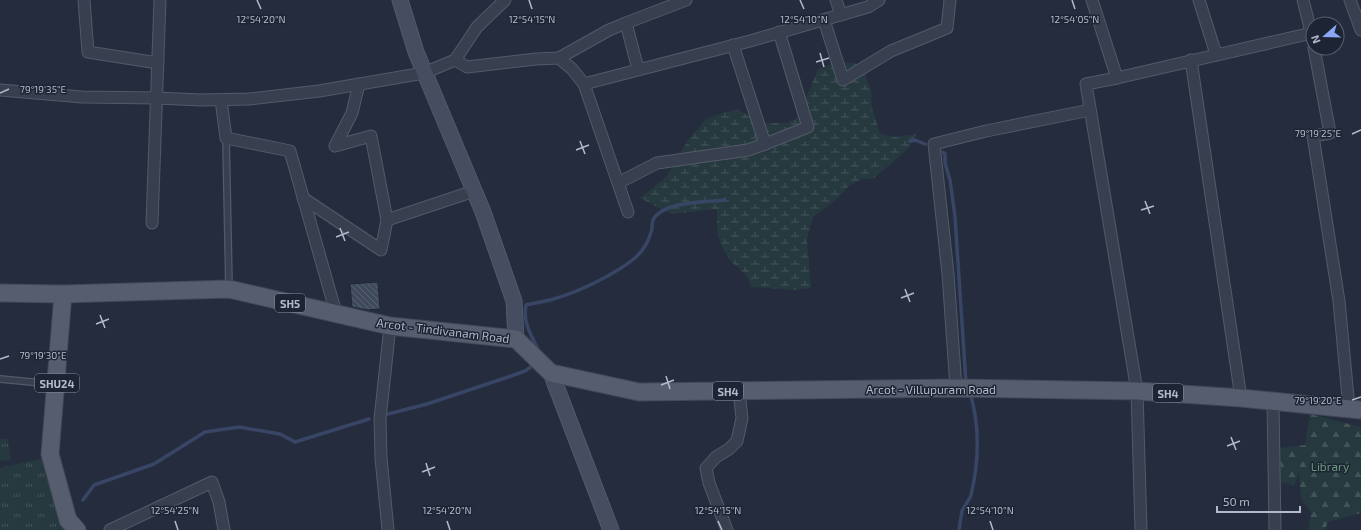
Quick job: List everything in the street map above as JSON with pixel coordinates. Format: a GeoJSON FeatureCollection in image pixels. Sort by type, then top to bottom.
{"type":"FeatureCollection","features":[{"type":"Feature","properties":{"kind":"main road","name":"Arcot - Tindivanam Road"},"geometry":{"type":"LineString","coordinates":[[0,293],[63,294],[229,289],[390,326],[516,339],[514,301],[474,192],[416,52],[400,0]]}},
{"type":"Feature","properties":{"kind":"main road","name":"SHU24"},"geometry":{"type":"LineString","coordinates":[[63,294],[57,384],[50,454],[68,520],[77,530]]}},
{"type":"Feature","properties":{"kind":"main road"},"geometry":{"type":"LineString","coordinates":[[516,339],[551,373],[611,530]]}},
{"type":"Feature","properties":{"kind":"main road","name":"Arcot - Villupuram Road"},"geometry":{"type":"LineString","coordinates":[[551,373],[639,392],[956,388],[1137,391],[1273,400],[1355,409]]}},
{"type":"Feature","properties":{"kind":"street"},"geometry":{"type":"LineString","coordinates":[[84,0],[88,52],[158,63]]}},
{"type":"Feature","properties":{"kind":"street"},"geometry":{"type":"LineString","coordinates":[[152,223],[160,0]]}},
{"type":"Feature","properties":{"kind":"street"},"geometry":{"type":"LineString","coordinates":[[0,90],[82,97],[201,100],[249,99],[319,91],[424,73],[455,60],[477,27],[505,0]]}},
{"type":"Feature","properties":{"kind":"street"},"geometry":{"type":"LineString","coordinates":[[455,60],[467,67],[536,59],[559,58],[608,30],[686,0]]}},
{"type":"Feature","properties":{"kind":"street"},"geometry":{"type":"LineString","coordinates":[[836,0],[841,15]]}},
{"type":"Feature","properties":{"kind":"street"},"geometry":{"type":"LineString","coordinates":[[584,84],[868,8],[878,0]]}},
{"type":"Feature","properties":{"kind":"street"},"geometry":{"type":"LineString","coordinates":[[824,20],[842,80],[891,51],[947,28],[950,0]]}},
{"type":"Feature","properties":{"kind":"street"},"geometry":{"type":"LineString","coordinates":[[1092,0],[1117,78]]}},
{"type":"Feature","properties":{"kind":"street"},"geometry":{"type":"LineString","coordinates":[[1198,0],[1216,54]]}},
{"type":"Feature","properties":{"kind":"street"},"geometry":{"type":"LineString","coordinates":[[1303,0],[1307,16]]}},
{"type":"Feature","properties":{"kind":"street"},"geometry":{"type":"LineString","coordinates":[[1350,0],[1361,30]]}},
{"type":"Feature","properties":{"kind":"street"},"geometry":{"type":"LineString","coordinates":[[626,23],[638,69]]}},
{"type":"Feature","properties":{"kind":"street"},"geometry":{"type":"LineString","coordinates":[[618,183],[657,163],[748,150],[808,128],[779,32]]}},
{"type":"Feature","properties":{"kind":"street"},"geometry":{"type":"LineString","coordinates":[[1141,530],[1137,391],[1086,84],[1216,54],[1305,38]]}},
{"type":"Feature","properties":{"kind":"street"},"geometry":{"type":"LineString","coordinates":[[733,45],[765,144]]}},
{"type":"Feature","properties":{"kind":"street"},"geometry":{"type":"LineString","coordinates":[[1316,56],[1330,133],[1313,136],[1355,409]]}},
{"type":"Feature","properties":{"kind":"street"},"geometry":{"type":"LineString","coordinates":[[559,58],[572,69],[584,84],[628,212]]}},
{"type":"Feature","properties":{"kind":"street"},"geometry":{"type":"LineString","coordinates":[[1191,60],[1241,398]]}},
{"type":"Feature","properties":{"kind":"street"},"geometry":{"type":"LineString","coordinates":[[303,198],[381,250],[387,220],[371,136],[335,146],[352,113],[359,84]]}},
{"type":"Feature","properties":{"kind":"street"},"geometry":{"type":"LineString","coordinates":[[221,100],[226,138],[290,151],[336,313]]}},
{"type":"Feature","properties":{"kind":"street"},"geometry":{"type":"LineString","coordinates":[[956,388],[948,274],[934,144],[986,131],[1090,110]]}},
{"type":"Feature","properties":{"kind":"street"},"geometry":{"type":"LineString","coordinates":[[387,220],[474,192]]}},
{"type":"Feature","properties":{"kind":"street"},"geometry":{"type":"LineString","coordinates":[[388,530],[381,458],[380,419],[390,326]]}},
{"type":"Feature","properties":{"kind":"street"},"geometry":{"type":"LineString","coordinates":[[727,530],[709,483],[706,468],[716,457],[729,449],[737,441],[742,418],[739,391]]}},
{"type":"Feature","properties":{"kind":"street"},"geometry":{"type":"LineString","coordinates":[[1273,400],[1275,530]]}},
{"type":"Feature","properties":{"kind":"street"},"geometry":{"type":"LineString","coordinates":[[110,530],[212,482],[219,502],[224,530]]}},
{"type":"Feature","properties":{"kind":"lane"},"geometry":{"type":"LineString","coordinates":[[226,138],[229,289]]}},
{"type":"Feature","properties":{"kind":"lane"},"geometry":{"type":"LineString","coordinates":[[0,379],[57,384]]}},
{"type":"Feature","properties":{"kind":"green space"},"geometry":{"type":"Polygon","coordinates":[[[837,62],[855,63],[863,70],[871,90],[872,108],[880,133],[893,137],[916,134],[909,148],[873,179],[862,179],[849,186],[835,201],[813,217],[807,239],[811,288],[796,290],[751,287],[748,278],[732,263],[723,249],[717,232],[717,209],[671,214],[640,198],[667,176],[688,140],[706,119],[725,112],[738,110],[764,123],[786,123],[797,118],[818,69],[837,62]]]}},
{"type":"Feature","properties":{"kind":"green space","name":"Library"},"geometry":{"type":"Polygon","coordinates":[[[1310,413],[1361,427],[1361,513],[1328,522],[1325,530],[1308,529],[1311,513],[1301,498],[1299,472],[1294,486],[1281,482],[1280,448],[1305,445],[1310,413]]]}},
{"type":"Feature","properties":{"kind":"green space"},"geometry":{"type":"Polygon","coordinates":[[[0,439],[8,439],[11,460],[0,461],[0,439]]]}},
{"type":"Feature","properties":{"kind":"green space"},"geometry":{"type":"Polygon","coordinates":[[[43,458],[66,530],[0,530],[0,468],[43,458]]]}},
{"type":"Feature","properties":{"kind":"building"},"geometry":{"type":"Polygon","coordinates":[[[378,282],[380,309],[367,310],[352,307],[350,284],[378,282]]]}},
{"type":"Feature","properties":{"kind":"waterway"},"geometry":{"type":"LineString","coordinates":[[910,141],[915,140],[925,144]]}},
{"type":"Feature","properties":{"kind":"waterway"},"geometry":{"type":"LineString","coordinates":[[943,152],[945,154],[945,163],[950,180],[955,217],[966,383]]}},
{"type":"Feature","properties":{"kind":"waterway"},"geometry":{"type":"LineString","coordinates":[[537,347],[526,321],[526,305],[550,300],[572,293],[617,271],[635,258],[644,248],[651,233],[653,220],[658,214],[666,209],[697,202],[725,200]]}},
{"type":"Feature","properties":{"kind":"waterway"},"geometry":{"type":"LineString","coordinates":[[388,414],[427,404],[525,371],[532,366]]}},
{"type":"Feature","properties":{"kind":"waterway"},"geometry":{"type":"LineString","coordinates":[[959,530],[962,511],[971,495],[976,470],[976,418],[970,393]]}},
{"type":"Feature","properties":{"kind":"waterway"},"geometry":{"type":"LineString","coordinates":[[83,500],[94,485],[154,464],[205,432],[239,427],[280,434],[295,442],[369,419]]}}]}
